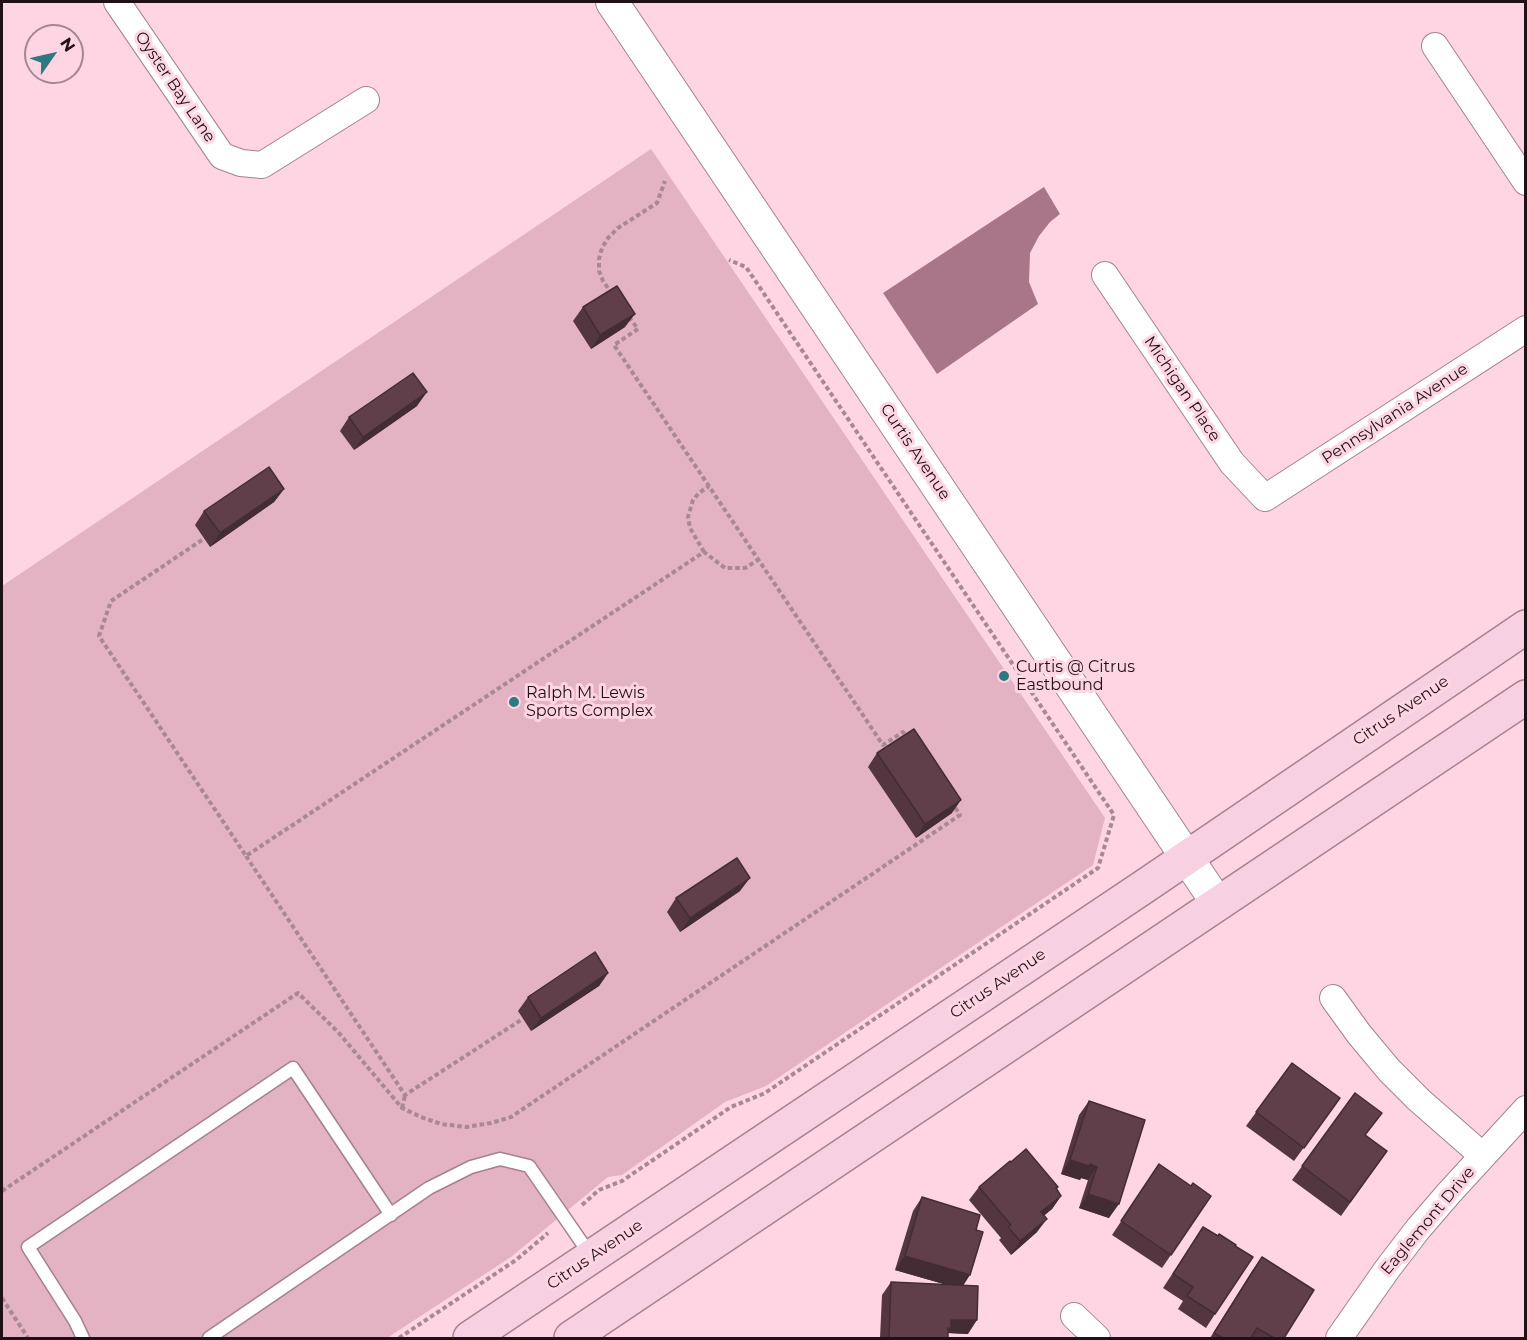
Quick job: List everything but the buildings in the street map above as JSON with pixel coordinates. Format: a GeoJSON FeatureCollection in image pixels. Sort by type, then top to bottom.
{"type":"FeatureCollection","features":[{"type":"Feature","properties":{"kind":"main road","name":"Citrus Avenue"},"geometry":{"type":"LineString","coordinates":[[470,1338],[1188,857],[1526,627]]}},
{"type":"Feature","properties":{"kind":"main road"},"geometry":{"type":"LineString","coordinates":[[571,1338],[1526,697]]}},
{"type":"Feature","properties":{"kind":"street","name":"Oyster Bay Lane"},"geometry":{"type":"LineString","coordinates":[[117,2],[222,156],[241,163],[262,165],[366,100]]}},
{"type":"Feature","properties":{"kind":"street","name":"Curtis Avenue"},"geometry":{"type":"LineString","coordinates":[[612,2],[1218,904]]}},
{"type":"Feature","properties":{"kind":"street"},"geometry":{"type":"LineString","coordinates":[[1435,46],[1526,182]]}},
{"type":"Feature","properties":{"kind":"street","name":"Michigan Place"},"geometry":{"type":"LineString","coordinates":[[1105,275],[1232,464],[1265,498]]}},
{"type":"Feature","properties":{"kind":"street","name":"Pennsylvania Avenue"},"geometry":{"type":"LineString","coordinates":[[1265,498],[1526,329]]}},
{"type":"Feature","properties":{"kind":"street"},"geometry":{"type":"LineString","coordinates":[[1333,998],[1389,1070],[1419,1100],[1483,1155]]}},
{"type":"Feature","properties":{"kind":"street","name":"Eaglemont Drive"},"geometry":{"type":"LineString","coordinates":[[1339,1338],[1418,1229],[1526,1109]]}},
{"type":"Feature","properties":{"kind":"street"},"geometry":{"type":"LineString","coordinates":[[1074,1316],[1097,1338]]}},
{"type":"Feature","properties":{"kind":"lane"},"geometry":{"type":"LineString","coordinates":[[83,1338],[75,1321],[28,1247],[292,1068],[391,1215]]}},
{"type":"Feature","properties":{"kind":"lane"},"geometry":{"type":"LineString","coordinates":[[209,1338],[429,1188],[471,1167],[500,1159],[529,1166],[591,1257]]}},
{"type":"Feature","properties":{"kind":"path"},"geometry":{"type":"LineString","coordinates":[[617,300],[603,281],[599,271],[602,248],[618,228],[657,202],[665,181]]}},
{"type":"Feature","properties":{"kind":"path"},"geometry":{"type":"LineString","coordinates":[[399,1338],[516,1260],[599,1190],[622,1181],[731,1107],[765,1093],[1098,868],[1114,815],[746,267],[729,260]]}},
{"type":"Feature","properties":{"kind":"path"},"geometry":{"type":"LineString","coordinates":[[624,310],[638,329],[614,345],[883,745],[903,732],[909,740]]}},
{"type":"Feature","properties":{"kind":"path"},"geometry":{"type":"LineString","coordinates":[[709,486],[693,500],[688,517],[690,528],[704,552],[725,568],[745,568],[758,560]]}},
{"type":"Feature","properties":{"kind":"path"},"geometry":{"type":"LineString","coordinates":[[202,540],[111,601],[99,636],[405,1095]]}},
{"type":"Feature","properties":{"kind":"path"},"geometry":{"type":"LineString","coordinates":[[246,856],[704,552]]}},
{"type":"Feature","properties":{"kind":"path"},"geometry":{"type":"LineString","coordinates":[[2,1191],[298,993],[338,1032],[402,1108],[441,1124],[466,1127],[511,1117],[960,815],[949,799]]}},
{"type":"Feature","properties":{"kind":"path"},"geometry":{"type":"LineString","coordinates":[[402,1108],[405,1095],[521,1020]]}},
{"type":"Feature","properties":{"kind":"path"},"geometry":{"type":"LineString","coordinates":[[2,1298],[28,1338]]}},
{"type":"Feature","properties":{"kind":"shaded area","name":"Ralph M. Lewis Sports Complex"},"geometry":{"type":"Polygon","coordinates":[[[651,149],[1105,818],[1093,865],[766,1086],[725,1102],[622,1175],[608,1177],[511,1257],[387,1338],[2,1338],[2,586],[651,149]]]}},
{"type":"Feature","properties":{"kind":"shaded area"},"geometry":{"type":"Polygon","coordinates":[[[1044,187],[1060,214],[1039,236],[1030,253],[1029,282],[1038,304],[937,374],[883,293],[1044,187]]]}},
{"type":"Feature","properties":{"kind":"place","name":"Curtis @ Citrus Eastbound"},"geometry":{"type":"Point","coordinates":[1004,676]}},
{"type":"Feature","properties":{"kind":"place","name":"Ralph M. Lewis Sports Complex"},"geometry":{"type":"Point","coordinates":[514,702]}}]}
